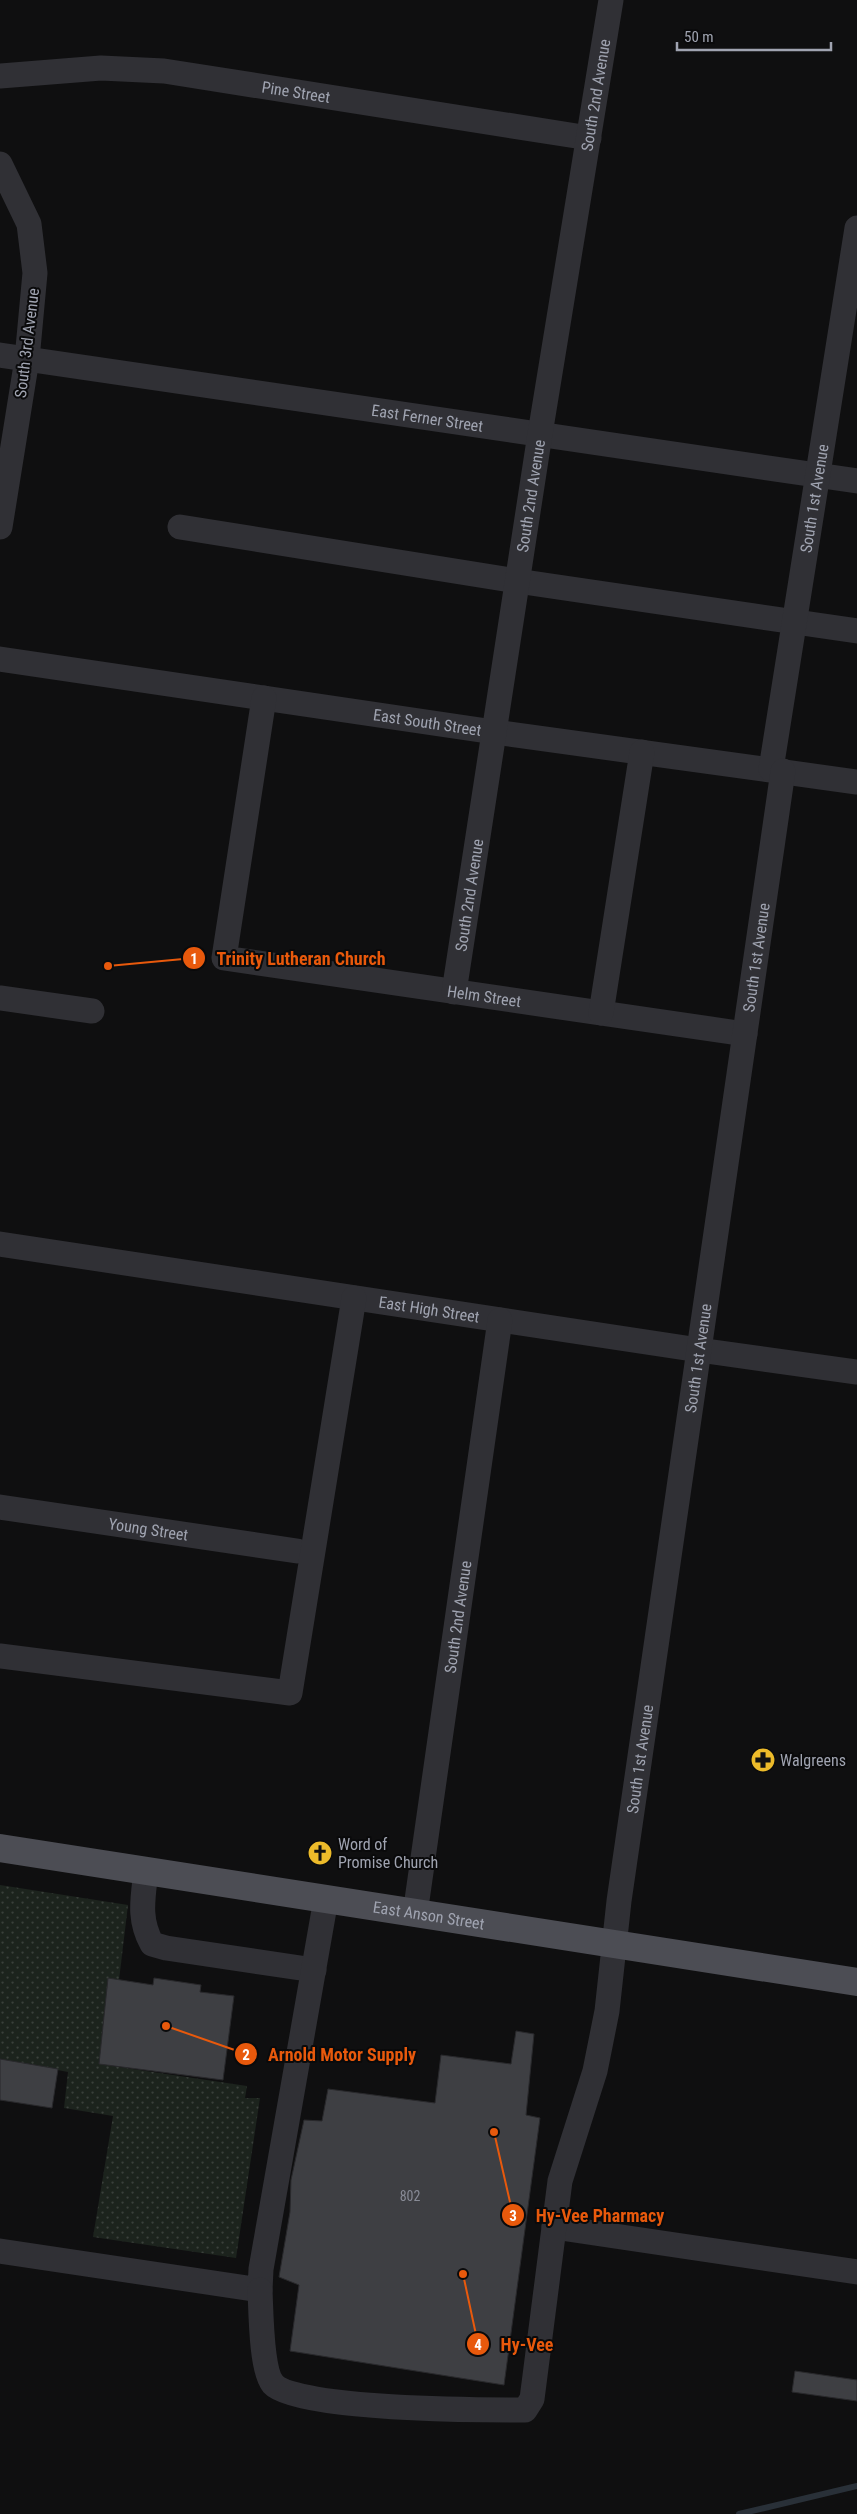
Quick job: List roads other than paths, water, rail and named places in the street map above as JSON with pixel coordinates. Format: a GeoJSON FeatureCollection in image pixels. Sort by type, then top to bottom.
{"type":"FeatureCollection","features":[{"type":"Feature","properties":{"kind":"main road","name":"East Anson Street"},"geometry":{"type":"LineString","coordinates":[[0,1848],[857,1982]]}},
{"type":"Feature","properties":{"kind":"street","name":"South 2nd Avenue"},"geometry":{"type":"LineString","coordinates":[[454,992],[540,434],[590,138],[611,0]]}},
{"type":"Feature","properties":{"kind":"street","name":"Pine Street"},"geometry":{"type":"LineString","coordinates":[[0,76],[101,68],[164,71],[590,138]]}},
{"type":"Feature","properties":{"kind":"street","name":"South 3rd Avenue"},"geometry":{"type":"LineString","coordinates":[[0,164],[29,224],[36,273],[27,359],[0,527]]}},
{"type":"Feature","properties":{"kind":"street","name":"South 1st Avenue"},"geometry":{"type":"LineString","coordinates":[[260,2290],[263,2350],[272,2383],[286,2392],[320,2401],[464,2410],[525,2410],[532,2400],[560,2181],[595,2071],[606,2020],[613,1944],[745,1034],[794,622],[857,228]]}},
{"type":"Feature","properties":{"kind":"street","name":"East Ferner Street"},"geometry":{"type":"LineString","coordinates":[[0,355],[857,481]]}},
{"type":"Feature","properties":{"kind":"street"},"geometry":{"type":"LineString","coordinates":[[180,527],[517,581],[857,632]]}},
{"type":"Feature","properties":{"kind":"street","name":"East South Street"},"geometry":{"type":"LineString","coordinates":[[0,659],[494,732],[857,782]]}},
{"type":"Feature","properties":{"kind":"street","name":"Helm Street"},"geometry":{"type":"LineString","coordinates":[[264,698],[224,958],[745,1034]]}},
{"type":"Feature","properties":{"kind":"street"},"geometry":{"type":"LineString","coordinates":[[601,1013],[642,752]]}},
{"type":"Feature","properties":{"kind":"street"},"geometry":{"type":"LineString","coordinates":[[0,998],[92,1011]]}},
{"type":"Feature","properties":{"kind":"street","name":"East High Street"},"geometry":{"type":"LineString","coordinates":[[0,1244],[699,1350],[857,1372]]}},
{"type":"Feature","properties":{"kind":"street"},"geometry":{"type":"LineString","coordinates":[[0,1656],[290,1693],[354,1298]]}},
{"type":"Feature","properties":{"kind":"street","name":"South 2nd Avenue"},"geometry":{"type":"LineString","coordinates":[[415,1914],[500,1320]]}},
{"type":"Feature","properties":{"kind":"street","name":"Young Street"},"geometry":{"type":"LineString","coordinates":[[0,1507],[297,1552]]}},
{"type":"Feature","properties":{"kind":"street"},"geometry":{"type":"LineString","coordinates":[[146,1871],[142,1908],[144,1930],[152,1944],[166,1948],[314,1970]]}},
{"type":"Feature","properties":{"kind":"street"},"geometry":{"type":"LineString","coordinates":[[0,2251],[260,2290],[261,2269],[326,1900]]}},
{"type":"Feature","properties":{"kind":"street"},"geometry":{"type":"LineString","coordinates":[[554,2227],[857,2272]]}},
{"type":"Feature","properties":{"kind":"waterway"},"geometry":{"type":"LineString","coordinates":[[739,2514],[857,2486]]}},
{"type":"Feature","properties":{"kind":"place","name":"Trinity Lutheran Church"},"geometry":{"type":"Point","coordinates":[108,966]}},
{"type":"Feature","properties":{"kind":"place","name":"Walgreens"},"geometry":{"type":"Point","coordinates":[763,1760]}},
{"type":"Feature","properties":{"kind":"place","name":"Word of Promise Church"},"geometry":{"type":"Point","coordinates":[320,1853]}},
{"type":"Feature","properties":{"kind":"place","name":"Arnold Motor Supply"},"geometry":{"type":"Point","coordinates":[166,2026]}},
{"type":"Feature","properties":{"kind":"place","name":"Hy-Vee Pharmacy"},"geometry":{"type":"Point","coordinates":[494,2132]}},
{"type":"Feature","properties":{"kind":"place","name":"Hy-Vee"},"geometry":{"type":"Point","coordinates":[463,2274]}}]}
